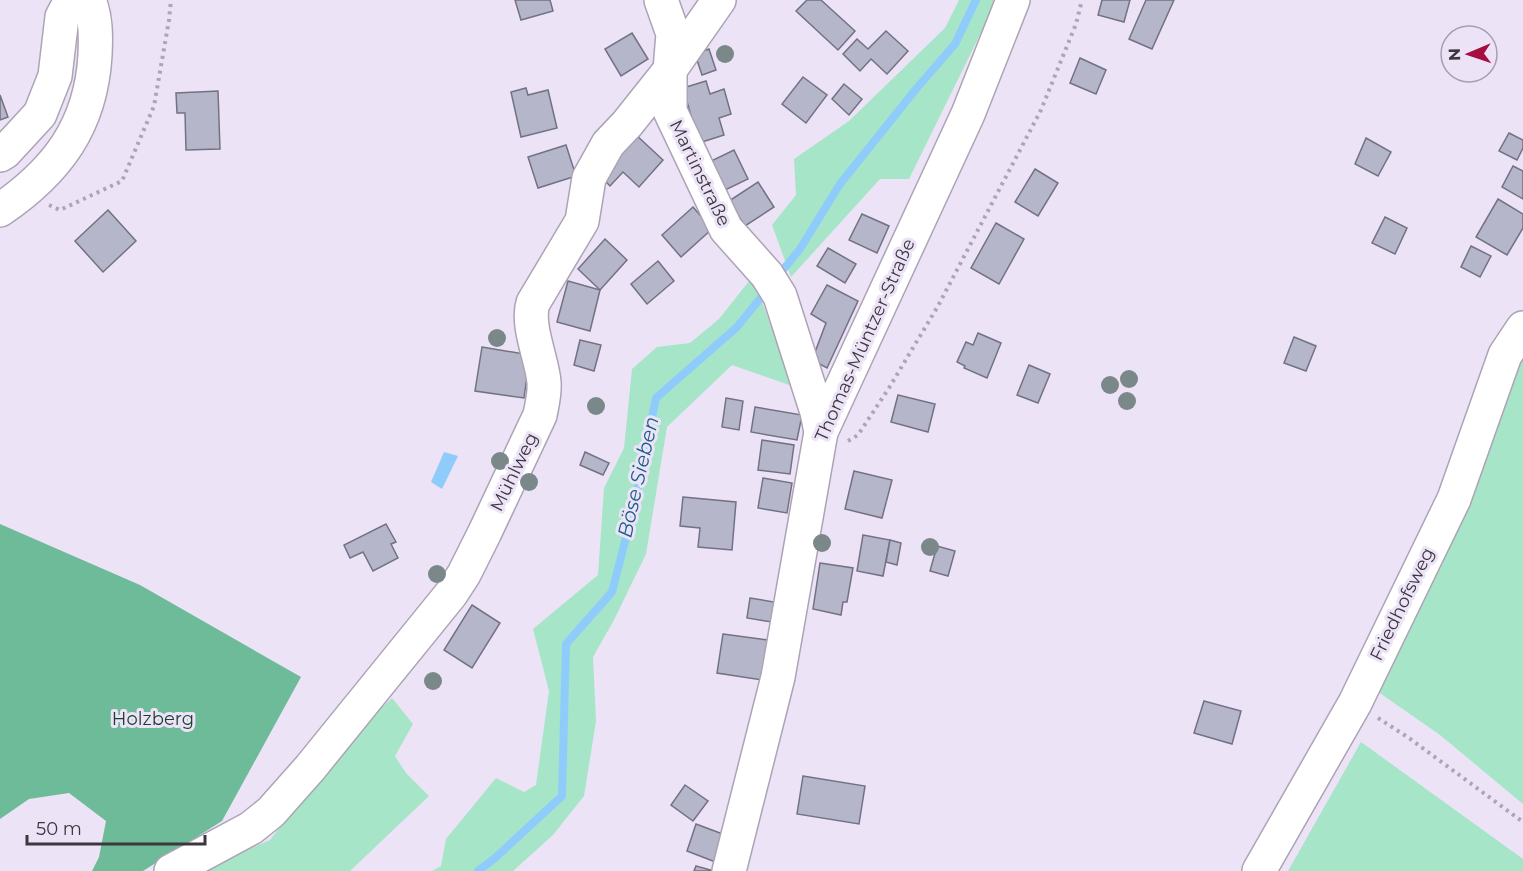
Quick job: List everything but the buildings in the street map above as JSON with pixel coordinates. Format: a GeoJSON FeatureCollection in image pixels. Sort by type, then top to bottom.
{"type":"FeatureCollection","features":[{"type":"Feature","properties":{"kind":"street"},"geometry":{"type":"LineString","coordinates":[[3,154],[40,114],[55,76],[62,17],[71,0]]}},
{"type":"Feature","properties":{"kind":"street"},"geometry":{"type":"LineString","coordinates":[[11,202],[48,170],[65,149],[87,105],[94,68],[96,37],[89,0]]}},
{"type":"Feature","properties":{"kind":"street","name":"Martinstraße"},"geometry":{"type":"LineString","coordinates":[[662,0],[673,34],[670,111],[726,229],[774,286],[817,411],[821,432]]}},
{"type":"Feature","properties":{"kind":"street","name":"Mühlweg"},"geometry":{"type":"LineString","coordinates":[[171,871],[250,828],[276,806],[345,726],[457,584],[485,532],[540,416],[544,383],[531,318],[533,303],[582,221],[589,178],[608,144],[670,70],[719,0]]}},
{"type":"Feature","properties":{"kind":"street","name":"Thomas-Müntzer-Straße"},"geometry":{"type":"LineString","coordinates":[[729,871],[778,677],[821,432],[968,114],[1013,0]]}},
{"type":"Feature","properties":{"kind":"street","name":"Friedhofsweg"},"geometry":{"type":"LineString","coordinates":[[1259,871],[1355,703],[1454,499],[1505,355],[1523,328]]}},
{"type":"Feature","properties":{"kind":"path"},"geometry":{"type":"LineString","coordinates":[[11,202],[60,210],[122,181],[154,106],[171,0]]}},
{"type":"Feature","properties":{"kind":"path"},"geometry":{"type":"LineString","coordinates":[[821,432],[844,443],[858,435],[889,388],[938,306],[1041,110],[1076,24],[1082,0]]}},
{"type":"Feature","properties":{"kind":"path"},"geometry":{"type":"LineString","coordinates":[[1355,703],[1409,738],[1523,822]]}},
{"type":"Feature","properties":{"kind":"green space"},"geometry":{"type":"Polygon","coordinates":[[[959,0],[997,0],[909,179],[880,179],[791,277],[772,225],[796,195],[794,159],[849,121],[945,28],[959,0]]]}},
{"type":"Feature","properties":{"kind":"green space"},"geometry":{"type":"Polygon","coordinates":[[[753,276],[792,386],[732,365],[667,427],[646,554],[593,657],[596,721],[584,796],[553,835],[513,871],[432,871],[441,866],[446,839],[496,778],[524,792],[536,785],[549,691],[533,629],[598,575],[604,488],[624,448],[632,369],[657,347],[690,343],[719,319],[753,276]]]}},
{"type":"Feature","properties":{"kind":"green space"},"geometry":{"type":"Polygon","coordinates":[[[1523,352],[1523,804],[1440,735],[1374,689],[1523,352]]]}},
{"type":"Feature","properties":{"kind":"green space","name":"Holzberg"},"geometry":{"type":"Polygon","coordinates":[[[0,524],[140,585],[301,677],[222,821],[143,871],[92,871],[99,857],[106,821],[69,793],[29,799],[0,819],[0,524]]]}},
{"type":"Feature","properties":{"kind":"green space"},"geometry":{"type":"Polygon","coordinates":[[[392,698],[413,724],[395,756],[406,773],[429,796],[350,871],[200,871],[270,840],[348,739],[392,698]]]}},
{"type":"Feature","properties":{"kind":"green space"},"geometry":{"type":"Polygon","coordinates":[[[1361,742],[1523,859],[1523,871],[1288,871],[1361,742]]]}},
{"type":"Feature","properties":{"kind":"water"},"geometry":{"type":"Polygon","coordinates":[[[444,452],[458,456],[442,489],[431,482],[444,452]]]}},
{"type":"Feature","properties":{"kind":"waterway","name":"Böse Sieben"},"geometry":{"type":"LineString","coordinates":[[778,276],[800,249],[840,184],[955,44],[976,0]]}},
{"type":"Feature","properties":{"kind":"waterway","name":"Böse Sieben"},"geometry":{"type":"LineString","coordinates":[[478,871],[562,796],[566,644],[612,592],[633,510],[656,398],[737,327],[767,290]]}}]}
